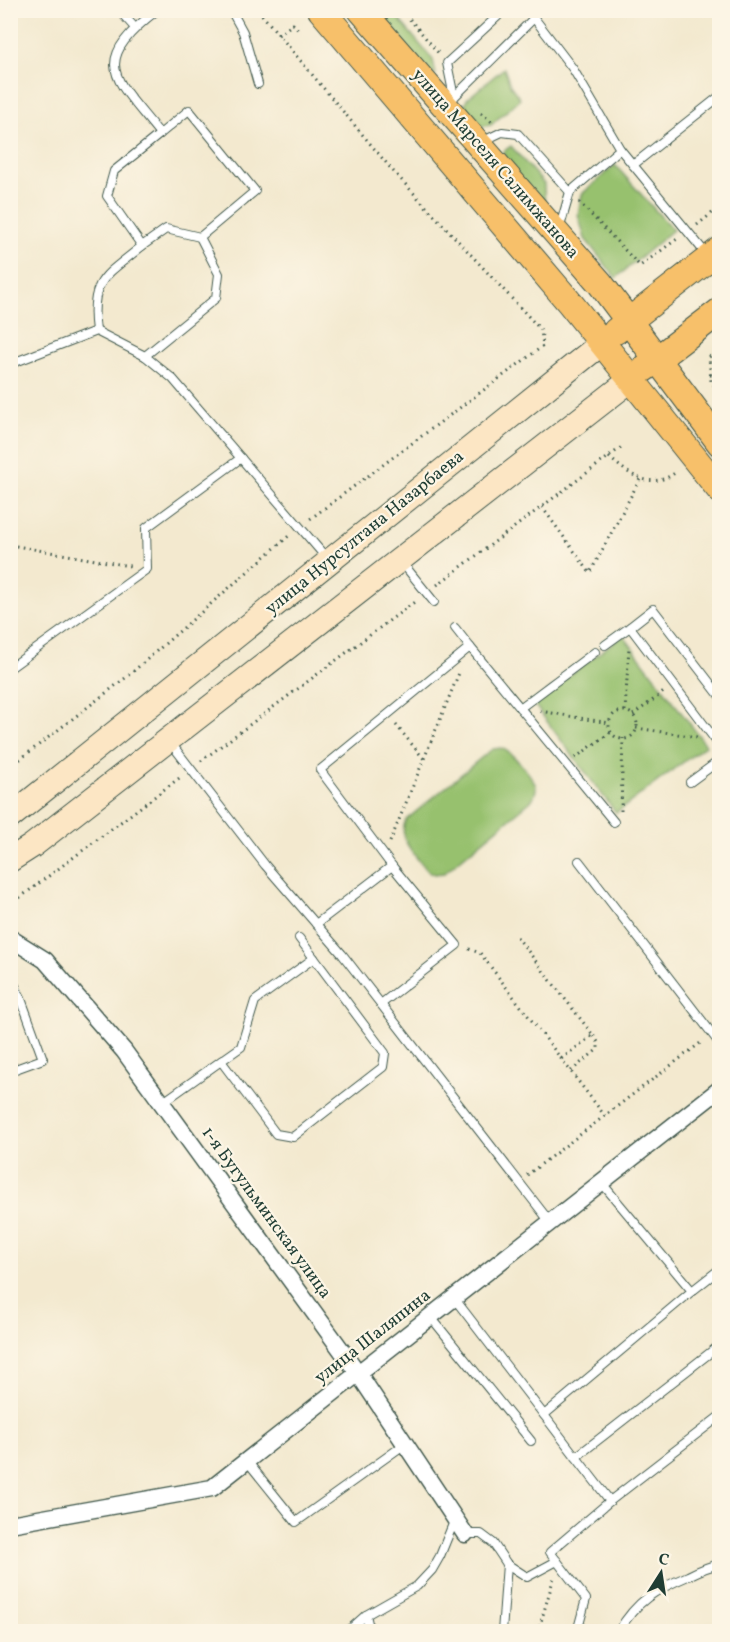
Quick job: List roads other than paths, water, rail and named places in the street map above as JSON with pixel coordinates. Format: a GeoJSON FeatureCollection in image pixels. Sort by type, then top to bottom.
{"type":"FeatureCollection","features":[{"type":"Feature","properties":{"kind":"main road"},"geometry":{"type":"LineString","coordinates":[[321,10],[632,379],[720,490]]}},
{"type":"Feature","properties":{"kind":"main road","name":"улица Марселя Салимжанова"},"geometry":{"type":"LineString","coordinates":[[361,10],[449,101],[476,144],[600,283],[720,443]]}},
{"type":"Feature","properties":{"kind":"main road","name":"улица Нурсултана Назарбаева"},"geometry":{"type":"LineString","coordinates":[[10,818],[714,254]]}},
{"type":"Feature","properties":{"kind":"main road"},"geometry":{"type":"LineString","coordinates":[[10,860],[32,846],[720,311]]}},
{"type":"Feature","properties":{"kind":"street","name":"1-я Бугульминская улица"},"geometry":{"type":"LineString","coordinates":[[10,938],[45,960],[124,1051],[358,1373],[465,1534]]}},
{"type":"Feature","properties":{"kind":"street","name":"улица Шаляпина"},"geometry":{"type":"LineString","coordinates":[[10,1524],[212,1488],[720,1089]]}},
{"type":"Feature","properties":{"kind":"lane"},"geometry":{"type":"LineString","coordinates":[[119,10],[135,28]]}},
{"type":"Feature","properties":{"kind":"lane"},"geometry":{"type":"LineString","coordinates":[[157,10],[135,28],[116,52],[114,67],[118,80],[160,134]]}},
{"type":"Feature","properties":{"kind":"lane"},"geometry":{"type":"LineString","coordinates":[[231,10],[243,32],[258,84]]}},
{"type":"Feature","properties":{"kind":"lane"},"geometry":{"type":"LineString","coordinates":[[449,101],[447,63],[498,16],[493,10]]}},
{"type":"Feature","properties":{"kind":"lane"},"geometry":{"type":"LineString","coordinates":[[449,101],[531,14],[573,69],[620,149],[714,254]]}},
{"type":"Feature","properties":{"kind":"lane"},"geometry":{"type":"LineString","coordinates":[[633,165],[720,96]]}},
{"type":"Feature","properties":{"kind":"lane"},"geometry":{"type":"LineString","coordinates":[[142,246],[107,196],[114,171],[189,110],[255,191],[200,237]]}},
{"type":"Feature","properties":{"kind":"lane"},"geometry":{"type":"LineString","coordinates":[[476,144],[502,132],[518,134],[570,192]]}},
{"type":"Feature","properties":{"kind":"lane"},"geometry":{"type":"LineString","coordinates":[[558,236],[570,192],[620,149]]}},
{"type":"Feature","properties":{"kind":"lane"},"geometry":{"type":"LineString","coordinates":[[96,331],[94,302],[103,279],[166,229],[200,237],[219,274],[216,298],[145,356]]}},
{"type":"Feature","properties":{"kind":"lane"},"geometry":{"type":"LineString","coordinates":[[10,364],[96,331],[145,356],[173,379],[330,562]]}},
{"type":"Feature","properties":{"kind":"lane"},"geometry":{"type":"LineString","coordinates":[[10,668],[147,569],[146,528],[241,458]]}},
{"type":"Feature","properties":{"kind":"lane"},"geometry":{"type":"LineString","coordinates":[[400,560],[434,602]]}},
{"type":"Feature","properties":{"kind":"lane"},"geometry":{"type":"LineString","coordinates":[[605,645],[653,609],[720,696]]}},
{"type":"Feature","properties":{"kind":"lane"},"geometry":{"type":"LineString","coordinates":[[630,627],[712,739],[720,746]]}},
{"type":"Feature","properties":{"kind":"lane"},"geometry":{"type":"LineString","coordinates":[[454,628],[613,821]]}},
{"type":"Feature","properties":{"kind":"lane"},"geometry":{"type":"LineString","coordinates":[[381,1004],[457,945],[392,866],[320,770],[470,646]]}},
{"type":"Feature","properties":{"kind":"lane"},"geometry":{"type":"LineString","coordinates":[[520,708],[596,652]]}},
{"type":"Feature","properties":{"kind":"lane"},"geometry":{"type":"LineString","coordinates":[[169,740],[274,876],[320,928],[316,924]]}},
{"type":"Feature","properties":{"kind":"lane"},"geometry":{"type":"LineString","coordinates":[[690,782],[720,760]]}},
{"type":"Feature","properties":{"kind":"lane"},"geometry":{"type":"LineString","coordinates":[[579,861],[720,1044]]}},
{"type":"Feature","properties":{"kind":"lane"},"geometry":{"type":"LineString","coordinates":[[316,924],[392,866]]}},
{"type":"Feature","properties":{"kind":"lane"},"geometry":{"type":"LineString","coordinates":[[316,924],[550,1222]]}},
{"type":"Feature","properties":{"kind":"lane"},"geometry":{"type":"LineString","coordinates":[[220,1061],[276,1134],[294,1137],[383,1067],[385,1053],[299,938]]}},
{"type":"Feature","properties":{"kind":"lane"},"geometry":{"type":"LineString","coordinates":[[162,1103],[242,1047],[255,1001],[314,958]]}},
{"type":"Feature","properties":{"kind":"lane"},"geometry":{"type":"LineString","coordinates":[[10,976],[15,998],[43,1059],[10,1071]]}},
{"type":"Feature","properties":{"kind":"lane"},"geometry":{"type":"LineString","coordinates":[[601,1182],[692,1291]]}},
{"type":"Feature","properties":{"kind":"lane"},"geometry":{"type":"LineString","coordinates":[[544,1415],[720,1269]]}},
{"type":"Feature","properties":{"kind":"lane"},"geometry":{"type":"LineString","coordinates":[[454,1298],[610,1501]]}},
{"type":"Feature","properties":{"kind":"lane"},"geometry":{"type":"LineString","coordinates":[[430,1316],[531,1441]]}},
{"type":"Feature","properties":{"kind":"lane"},"geometry":{"type":"LineString","coordinates":[[576,1457],[716,1348],[720,1360]]}},
{"type":"Feature","properties":{"kind":"lane"},"geometry":{"type":"LineString","coordinates":[[577,1632],[586,1599],[550,1552],[610,1501],[720,1416]]}},
{"type":"Feature","properties":{"kind":"lane"},"geometry":{"type":"LineString","coordinates":[[248,1461],[296,1522],[405,1444]]}},
{"type":"Feature","properties":{"kind":"lane"},"geometry":{"type":"LineString","coordinates":[[347,1632],[366,1615],[417,1586],[432,1570],[440,1556],[455,1518]]}},
{"type":"Feature","properties":{"kind":"lane"},"geometry":{"type":"LineString","coordinates":[[465,1534],[482,1534],[493,1543],[507,1563],[527,1577],[557,1561]]}},
{"type":"Feature","properties":{"kind":"lane"},"geometry":{"type":"LineString","coordinates":[[502,1632],[507,1563]]}},
{"type":"Feature","properties":{"kind":"lane"},"geometry":{"type":"LineString","coordinates":[[618,1632],[632,1610],[651,1593],[720,1564]]}},
{"type":"Feature","properties":{"kind":"lane"},"geometry":{"type":"LineString","coordinates":[[366,1615],[370,1632]]}}]}
